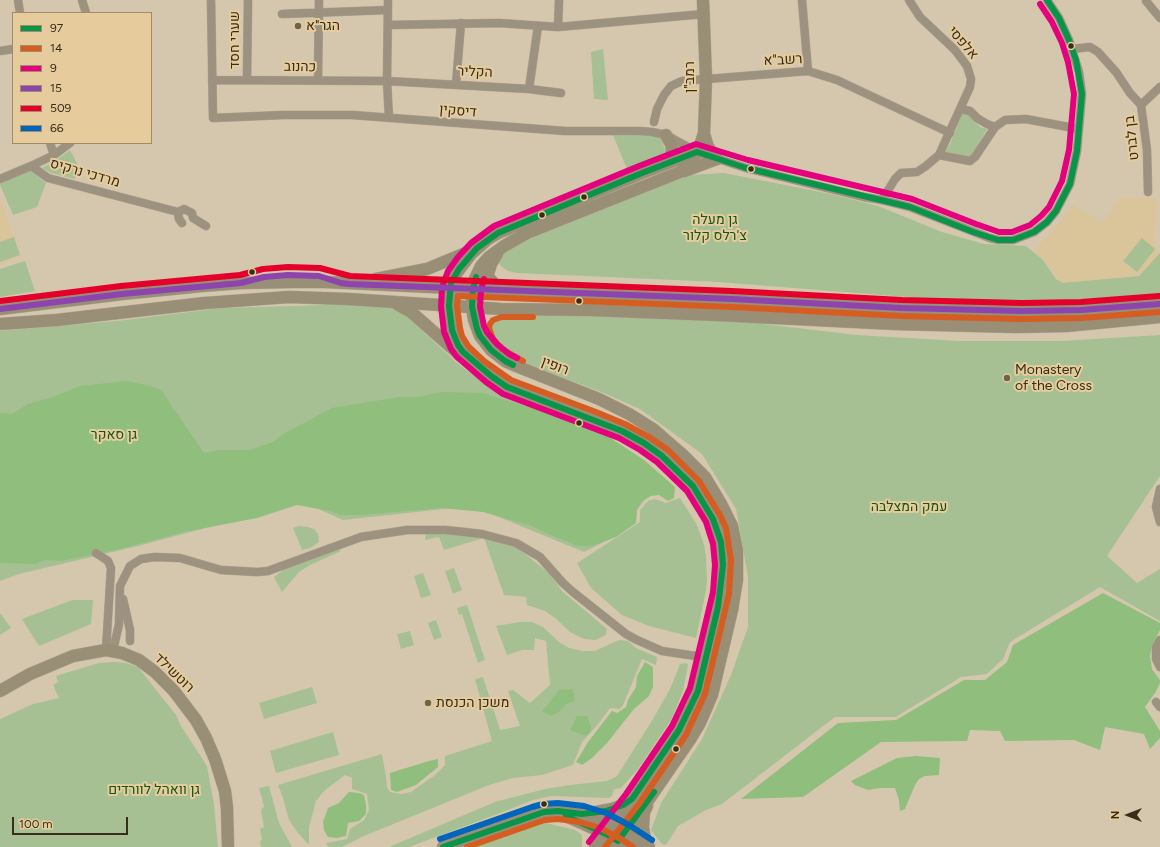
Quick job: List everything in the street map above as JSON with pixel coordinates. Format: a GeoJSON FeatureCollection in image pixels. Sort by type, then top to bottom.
{"type":"FeatureCollection","features":[{"type":"Feature","properties":{"kind":"street"},"geometry":{"type":"LineString","coordinates":[[18,0],[20,12]]}},
{"type":"Feature","properties":{"kind":"street"},"geometry":{"type":"LineString","coordinates":[[82,0],[86,12]]}},
{"type":"Feature","properties":{"kind":"street"},"geometry":{"type":"LineString","coordinates":[[212,0],[212,80]]}},
{"type":"Feature","properties":{"kind":"street","name":"שערי חסד"},"geometry":{"type":"LineString","coordinates":[[248,0],[248,80]]}},
{"type":"Feature","properties":{"kind":"street"},"geometry":{"type":"LineString","coordinates":[[318,80],[319,0]]}},
{"type":"Feature","properties":{"kind":"street"},"geometry":{"type":"LineString","coordinates":[[388,0],[387,81],[389,118]]}},
{"type":"Feature","properties":{"kind":"street"},"geometry":{"type":"LineString","coordinates":[[558,27],[559,0]]}},
{"type":"Feature","properties":{"kind":"street","name":"רמב\"ן"},"geometry":{"type":"LineString","coordinates":[[697,152],[704,133],[706,79],[703,0]]}},
{"type":"Feature","properties":{"kind":"street"},"geometry":{"type":"LineString","coordinates":[[802,0],[808,71]]}},
{"type":"Feature","properties":{"kind":"street","name":"אלפסי"},"geometry":{"type":"LineString","coordinates":[[909,0],[920,17],[955,50],[967,66],[971,79],[970,87],[939,154]]}},
{"type":"Feature","properties":{"kind":"street","name":"דיסקין"},"geometry":{"type":"LineString","coordinates":[[212,80],[213,118],[284,115],[352,115],[564,131],[639,131],[666,135],[697,152],[746,168],[910,207],[990,238],[998,240],[1013,240],[1034,232],[1047,222],[1056,211],[1066,194],[1073,174],[1079,129],[1082,94],[1081,83],[1072,49],[1059,18],[1047,0]]}},
{"type":"Feature","properties":{"kind":"street"},"geometry":{"type":"LineString","coordinates":[[1146,0],[1160,18]]}},
{"type":"Feature","properties":{"kind":"street"},"geometry":{"type":"LineString","coordinates":[[282,14],[388,10]]}},
{"type":"Feature","properties":{"kind":"street"},"geometry":{"type":"LineString","coordinates":[[388,25],[499,23],[558,27],[704,14]]}},
{"type":"Feature","properties":{"kind":"street"},"geometry":{"type":"LineString","coordinates":[[456,84],[461,24]]}},
{"type":"Feature","properties":{"kind":"street"},"geometry":{"type":"LineString","coordinates":[[529,89],[538,26]]}},
{"type":"Feature","properties":{"kind":"street","name":"בן לברט"},"geometry":{"type":"LineString","coordinates":[[1072,49],[1090,47],[1098,52],[1116,72],[1130,93],[1141,104],[1147,150],[1148,192]]}},
{"type":"Feature","properties":{"kind":"street"},"geometry":{"type":"LineString","coordinates":[[0,51],[12,49]]}},
{"type":"Feature","properties":{"kind":"street","name":"רשב\"א"},"geometry":{"type":"LineString","coordinates":[[654,122],[657,109],[664,95],[671,86],[682,81],[808,71],[838,80],[950,133]]}},
{"type":"Feature","properties":{"kind":"street","name":"כהנוב"},"geometry":{"type":"LineString","coordinates":[[212,80],[387,81]]}},
{"type":"Feature","properties":{"kind":"street","name":"הקליר"},"geometry":{"type":"LineString","coordinates":[[387,81],[529,89],[561,93]]}},
{"type":"Feature","properties":{"kind":"street"},"geometry":{"type":"LineString","coordinates":[[1141,104],[1160,87]]}},
{"type":"Feature","properties":{"kind":"street"},"geometry":{"type":"LineString","coordinates":[[960,109],[970,111],[977,118],[994,127]]}},
{"type":"Feature","properties":{"kind":"street"},"geometry":{"type":"LineString","coordinates":[[882,200],[895,179],[901,173],[917,172],[939,154],[970,161],[994,127],[1005,120],[1026,119],[1079,129]]}},
{"type":"Feature","properties":{"kind":"street"},"geometry":{"type":"LineString","coordinates":[[680,172],[717,159],[704,139],[704,133]]}},
{"type":"Feature","properties":{"kind":"street"},"geometry":{"type":"LineString","coordinates":[[666,135],[672,149],[670,157],[666,163]]}},
{"type":"Feature","properties":{"kind":"street"},"geometry":{"type":"LineString","coordinates":[[50,144],[54,155]]}},
{"type":"Feature","properties":{"kind":"street","name":"מרדכי נרקיס"},"geometry":{"type":"LineString","coordinates":[[69,144],[54,155],[31,166],[48,178],[178,212],[184,209],[188,210],[192,213],[193,218],[206,226]]}},
{"type":"Feature","properties":{"kind":"street"},"geometry":{"type":"LineString","coordinates":[[594,847],[609,830],[632,799],[687,716],[698,690],[722,579],[722,552],[718,530],[694,486],[662,456],[630,435],[593,419],[507,387],[479,367],[463,352],[455,339],[452,330],[449,306],[450,288],[452,280],[459,269],[477,248],[488,239],[510,227],[666,163],[697,152]]}},
{"type":"Feature","properties":{"kind":"street","name":"רופין"},"geometry":{"type":"LineString","coordinates":[[621,842],[700,723],[712,695],[732,610],[737,580],[737,551],[732,526],[705,477],[653,429],[599,399],[516,366],[497,355],[486,343],[477,329],[472,307],[473,290],[474,281],[481,266],[489,256],[504,246],[527,233],[680,172],[691,163],[697,152]]}},
{"type":"Feature","properties":{"kind":"street"},"geometry":{"type":"LineString","coordinates":[[0,179],[31,166]]}},
{"type":"Feature","properties":{"kind":"street"},"geometry":{"type":"LineString","coordinates":[[178,212],[179,219],[182,223]]}},
{"type":"Feature","properties":{"kind":"street"},"geometry":{"type":"LineString","coordinates":[[504,246],[491,264],[488,274],[489,278],[495,285],[516,290]]}},
{"type":"Feature","properties":{"kind":"street"},"geometry":{"type":"LineString","coordinates":[[349,284],[427,269],[477,248]]}},
{"type":"Feature","properties":{"kind":"street"},"geometry":{"type":"LineString","coordinates":[[0,309],[122,294],[241,283],[325,282],[473,290],[516,290],[732,299],[902,308],[1022,311],[1081,310],[1160,304]]}},
{"type":"Feature","properties":{"kind":"street"},"geometry":{"type":"LineString","coordinates":[[0,324],[57,320],[205,303],[289,297],[348,299],[501,309],[589,310],[794,318],[895,324],[1016,327],[1066,326],[1160,317]]}},
{"type":"Feature","properties":{"kind":"street"},"geometry":{"type":"LineString","coordinates":[[392,302],[411,312],[458,354],[479,367]]}},
{"type":"Feature","properties":{"kind":"street"},"geometry":{"type":"LineString","coordinates":[[486,343],[481,329],[482,320],[489,313],[501,309]]}},
{"type":"Feature","properties":{"kind":"street"},"geometry":{"type":"LineString","coordinates":[[1160,489],[1156,507],[1160,522]]}},
{"type":"Feature","properties":{"kind":"street"},"geometry":{"type":"LineString","coordinates":[[109,651],[119,624],[119,590],[130,566],[141,559],[154,557],[180,558],[221,570],[257,572],[275,568],[361,537],[407,530],[445,530],[476,533],[516,543],[536,553],[573,592],[637,640],[662,650],[696,656],[724,646]]}},
{"type":"Feature","properties":{"kind":"street"},"geometry":{"type":"LineString","coordinates":[[96,553],[108,561],[111,568],[109,651]]}},
{"type":"Feature","properties":{"kind":"street"},"geometry":{"type":"LineString","coordinates":[[123,580],[123,597],[130,630],[130,641]]}},
{"type":"Feature","properties":{"kind":"street"},"geometry":{"type":"LineString","coordinates":[[1160,640],[1156,647],[1156,659],[1160,667]]}},
{"type":"Feature","properties":{"kind":"street","name":"רוטשילד"},"geometry":{"type":"LineString","coordinates":[[0,691],[30,674],[73,656],[109,651],[131,656],[139,660],[174,691],[196,720],[211,748],[222,779],[227,808],[228,847]]}},
{"type":"Feature","properties":{"kind":"street"},"geometry":{"type":"LineString","coordinates":[[583,819],[622,805],[632,799]]}},
{"type":"Feature","properties":{"kind":"street"},"geometry":{"type":"LineString","coordinates":[[443,847],[534,815],[544,812],[558,811],[583,819],[609,830],[621,842],[648,847],[643,821],[644,812],[649,799]]}},
{"type":"Feature","properties":{"kind":"street"},"geometry":{"type":"LineString","coordinates":[[583,819],[590,832],[594,847]]}},
{"type":"Feature","properties":{"kind":"shaded area"},"geometry":{"type":"Polygon","coordinates":[[[0,197],[21,257],[0,265],[0,197]]]}},
{"type":"Feature","properties":{"kind":"shaded area"},"geometry":{"type":"Polygon","coordinates":[[[1118,198],[1157,198],[1154,244],[1160,253],[1142,274],[1081,283],[1061,283],[1034,250],[1054,230],[1073,205],[1103,223],[1118,198]]]}},
{"type":"Feature","properties":{"kind":"green space"},"geometry":{"type":"Polygon","coordinates":[[[603,49],[608,100],[594,99],[591,52],[603,49]]]}},
{"type":"Feature","properties":{"kind":"green space"},"geometry":{"type":"Polygon","coordinates":[[[963,112],[969,115],[980,127],[987,129],[974,152],[970,157],[966,158],[944,153],[950,144],[963,112]]]}},
{"type":"Feature","properties":{"kind":"green space"},"geometry":{"type":"Polygon","coordinates":[[[645,134],[661,137],[665,150],[664,157],[629,174],[613,135],[645,134]]]}},
{"type":"Feature","properties":{"kind":"green space"},"geometry":{"type":"Polygon","coordinates":[[[70,150],[79,167],[75,179],[51,173],[42,168],[55,161],[70,150]]]}},
{"type":"Feature","properties":{"kind":"green space"},"geometry":{"type":"Polygon","coordinates":[[[29,170],[46,183],[37,207],[13,215],[0,185],[0,181],[29,170]]]}},
{"type":"Feature","properties":{"kind":"green space","name":"גן מעלה צ'רלס קלור"},"geometry":{"type":"Polygon","coordinates":[[[724,173],[831,194],[878,206],[942,232],[984,244],[1026,246],[1043,260],[1056,279],[1063,283],[1139,276],[1160,253],[1160,294],[1089,303],[1037,303],[919,298],[719,282],[517,273],[508,271],[498,262],[507,247],[688,175],[724,173]]]}},
{"type":"Feature","properties":{"kind":"green space"},"geometry":{"type":"Polygon","coordinates":[[[14,237],[20,255],[0,262],[0,242],[14,237]]]}},
{"type":"Feature","properties":{"kind":"green space"},"geometry":{"type":"Polygon","coordinates":[[[1142,238],[1155,249],[1137,272],[1123,261],[1142,238]]]}},
{"type":"Feature","properties":{"kind":"green space"},"geometry":{"type":"Polygon","coordinates":[[[25,261],[35,291],[0,297],[0,269],[25,261]]]}},
{"type":"Feature","properties":{"kind":"green space","name":"גן סאקר"},"geometry":{"type":"Polygon","coordinates":[[[362,304],[391,307],[403,314],[470,373],[527,405],[600,432],[639,460],[647,497],[637,510],[633,521],[614,537],[584,552],[472,506],[343,520],[303,502],[138,546],[19,574],[0,581],[0,331],[116,321],[222,308],[362,304]]]}},
{"type":"Feature","properties":{"kind":"green space","name":"עמק המצלבה"},"geometry":{"type":"Polygon","coordinates":[[[679,314],[857,335],[959,341],[1061,341],[1160,335],[1160,476],[1107,556],[1137,583],[1160,569],[1160,621],[1100,587],[1010,642],[1003,659],[987,674],[961,677],[896,717],[835,717],[722,804],[706,810],[678,826],[666,845],[662,844],[651,830],[661,803],[702,739],[731,675],[748,627],[748,577],[736,509],[702,454],[640,409],[606,394],[507,356],[488,340],[487,328],[491,320],[496,316],[505,315],[679,314]]]}},
{"type":"Feature","properties":{"kind":"green space","name":"גן סאקר"},"geometry":{"type":"Polygon","coordinates":[[[127,381],[161,390],[204,453],[220,450],[249,450],[273,442],[283,434],[332,408],[399,397],[418,397],[442,392],[483,393],[564,417],[609,437],[644,460],[675,487],[674,498],[668,501],[659,495],[651,496],[642,501],[637,510],[636,523],[616,537],[592,546],[578,546],[532,526],[483,512],[442,508],[361,515],[340,515],[330,511],[297,505],[257,518],[184,532],[120,549],[62,561],[45,560],[35,564],[0,563],[0,413],[12,414],[28,404],[53,397],[80,386],[127,381]]]}},
{"type":"Feature","properties":{"kind":"green space"},"geometry":{"type":"Polygon","coordinates":[[[680,498],[696,523],[704,544],[706,556],[707,582],[696,638],[649,626],[622,615],[591,588],[577,563],[640,522],[640,510],[648,501],[655,499],[666,503],[680,498]]]}},
{"type":"Feature","properties":{"kind":"green space"},"geometry":{"type":"Polygon","coordinates":[[[299,526],[314,529],[318,534],[319,542],[310,548],[302,550],[293,528],[299,526]]]}},
{"type":"Feature","properties":{"kind":"green space"},"geometry":{"type":"Polygon","coordinates":[[[426,533],[487,535],[511,545],[524,553],[550,574],[562,591],[607,629],[606,635],[596,640],[584,639],[570,632],[545,611],[527,605],[526,597],[504,595],[484,538],[444,550],[439,537],[425,540],[426,533]]]}},
{"type":"Feature","properties":{"kind":"green space"},"geometry":{"type":"Polygon","coordinates":[[[335,548],[341,551],[310,565],[299,572],[282,592],[274,577],[290,565],[335,548]]]}},
{"type":"Feature","properties":{"kind":"green space"},"geometry":{"type":"Polygon","coordinates":[[[454,568],[462,590],[453,594],[445,571],[454,568]]]}},
{"type":"Feature","properties":{"kind":"green space"},"geometry":{"type":"Polygon","coordinates":[[[423,573],[431,595],[421,598],[414,576],[423,573]]]}},
{"type":"Feature","properties":{"kind":"green space"},"geometry":{"type":"Polygon","coordinates":[[[1103,593],[1160,623],[1160,630],[1152,646],[1150,656],[1152,669],[1160,680],[1160,683],[1145,707],[1160,731],[1160,738],[1150,749],[1144,734],[1105,727],[1100,750],[1074,740],[1005,741],[1000,731],[970,730],[967,741],[881,742],[803,797],[741,799],[838,723],[896,720],[964,680],[985,680],[1007,662],[1013,645],[1103,593]]]}},
{"type":"Feature","properties":{"kind":"green space"},"geometry":{"type":"Polygon","coordinates":[[[72,600],[93,600],[91,624],[39,646],[22,619],[72,600]]]}},
{"type":"Feature","properties":{"kind":"green space"},"geometry":{"type":"Polygon","coordinates":[[[467,605],[485,660],[478,663],[462,614],[459,615],[457,608],[467,605]]]}},
{"type":"Feature","properties":{"kind":"green space"},"geometry":{"type":"Polygon","coordinates":[[[0,613],[11,628],[0,635],[0,613]]]}},
{"type":"Feature","properties":{"kind":"green space"},"geometry":{"type":"Polygon","coordinates":[[[436,620],[442,637],[434,640],[428,623],[436,620]]]}},
{"type":"Feature","properties":{"kind":"green space"},"geometry":{"type":"Polygon","coordinates":[[[520,622],[532,622],[543,627],[559,642],[569,648],[582,651],[595,651],[619,640],[628,641],[636,648],[657,657],[656,665],[642,659],[623,705],[620,709],[610,708],[582,742],[573,765],[542,775],[513,778],[489,785],[364,836],[342,847],[328,847],[326,843],[347,839],[350,829],[364,820],[369,810],[367,794],[352,789],[352,778],[345,775],[324,791],[316,801],[309,827],[309,845],[289,820],[278,785],[382,754],[387,787],[390,792],[401,794],[411,792],[435,775],[445,765],[445,756],[492,741],[475,679],[483,677],[500,730],[520,726],[508,691],[513,690],[530,703],[550,685],[546,641],[535,638],[534,650],[522,650],[507,655],[496,626],[520,622]]]}},
{"type":"Feature","properties":{"kind":"green space"},"geometry":{"type":"Polygon","coordinates":[[[410,631],[414,645],[401,649],[397,634],[410,631]]]}},
{"type":"Feature","properties":{"kind":"green space"},"geometry":{"type":"Polygon","coordinates":[[[645,662],[653,667],[653,687],[649,696],[634,709],[607,743],[592,758],[582,765],[576,762],[588,742],[612,711],[617,713],[626,707],[628,700],[636,687],[637,676],[645,662]]]}},
{"type":"Feature","properties":{"kind":"green space","name":"גן וואהל לוורדים"},"geometry":{"type":"Polygon","coordinates":[[[99,663],[126,663],[138,667],[176,715],[181,726],[207,766],[214,805],[218,847],[0,847],[0,719],[33,704],[59,698],[53,685],[58,682],[56,676],[99,663]]]}},
{"type":"Feature","properties":{"kind":"green space"},"geometry":{"type":"Polygon","coordinates":[[[686,663],[688,665],[683,691],[671,720],[638,769],[621,788],[614,789],[612,796],[609,798],[551,796],[533,800],[409,847],[389,847],[495,802],[545,789],[607,781],[617,776],[653,719],[671,687],[680,664],[686,663]]]}},
{"type":"Feature","properties":{"kind":"green space"},"geometry":{"type":"Polygon","coordinates":[[[312,687],[317,703],[264,719],[259,703],[312,687]]]}},
{"type":"Feature","properties":{"kind":"green space"},"geometry":{"type":"Polygon","coordinates":[[[573,689],[575,701],[568,703],[559,712],[551,716],[542,711],[559,690],[573,689]]]}},
{"type":"Feature","properties":{"kind":"green space"},"geometry":{"type":"Polygon","coordinates":[[[577,716],[587,716],[591,726],[590,733],[586,736],[570,730],[577,716]]]}},
{"type":"Feature","properties":{"kind":"green space"},"geometry":{"type":"Polygon","coordinates":[[[333,732],[339,755],[276,773],[270,751],[333,732]]]}},
{"type":"Feature","properties":{"kind":"green space"},"geometry":{"type":"Polygon","coordinates":[[[916,756],[940,758],[939,775],[925,776],[919,779],[905,809],[900,811],[899,800],[895,788],[868,790],[855,785],[851,781],[897,758],[916,756]]]}},
{"type":"Feature","properties":{"kind":"green space"},"geometry":{"type":"Polygon","coordinates":[[[438,759],[438,767],[416,785],[397,792],[391,790],[390,773],[438,759]]]}},
{"type":"Feature","properties":{"kind":"green space"},"geometry":{"type":"Polygon","coordinates":[[[269,786],[279,823],[292,847],[261,847],[260,841],[262,840],[260,829],[264,827],[261,810],[264,806],[259,788],[269,786]]]}},
{"type":"Feature","properties":{"kind":"green space"},"geometry":{"type":"Polygon","coordinates":[[[349,792],[364,795],[366,814],[359,821],[348,823],[346,836],[337,838],[328,837],[324,830],[323,822],[328,808],[339,803],[349,792]]]}},
{"type":"Feature","properties":{"kind":"green space"},"geometry":{"type":"Polygon","coordinates":[[[546,823],[575,830],[582,835],[582,847],[474,847],[534,826],[546,823]]]}},
{"type":"Feature","properties":{"kind":"transit line","name":"97"},"geometry":{"type":"LineString","coordinates":[[443,847],[544,812],[558,811],[582,814],[606,811],[623,805],[632,799],[679,730],[698,691],[718,607],[723,565],[721,542],[713,519],[693,486],[662,456],[644,443],[622,431],[507,387],[491,376],[463,352],[458,345],[452,330],[449,306],[451,283],[459,269],[477,248],[498,233],[642,173],[697,152],[746,168],[910,207],[973,232],[998,240],[1013,240],[1034,232],[1047,222],[1056,211],[1070,184],[1077,151],[1082,94],[1076,60],[1069,40],[1059,18],[1047,0]]}},
{"type":"Feature","properties":{"kind":"transit line","name":"9"},"geometry":{"type":"LineString","coordinates":[[589,842],[626,794],[672,726],[690,688],[713,592],[715,565],[713,544],[706,522],[687,491],[657,462],[619,438],[503,394],[486,382],[457,357],[451,349],[444,332],[441,307],[442,287],[448,271],[471,243],[494,226],[696,144],[748,160],[912,199],[999,232],[1012,232],[1030,225],[1049,207],[1062,181],[1069,150],[1074,94],[1068,62],[1062,43],[1052,22],[1040,4]]}},
{"type":"Feature","properties":{"kind":"transit line","name":"509"},"geometry":{"type":"LineString","coordinates":[[0,301],[121,286],[240,275],[263,269],[288,267],[320,268],[350,276],[732,291],[902,300],[1022,303],[1081,302],[1159,296]]}},
{"type":"Feature","properties":{"kind":"transit line","name":"15"},"geometry":{"type":"LineString","coordinates":[[0,309],[122,294],[241,283],[264,277],[288,275],[319,276],[349,284],[732,299],[902,308],[1022,311],[1081,310],[1160,304]]}},
{"type":"Feature","properties":{"kind":"transit line","name":"97"},"geometry":{"type":"LineString","coordinates":[[476,277],[473,289],[472,307],[477,329],[480,336],[491,350],[505,361],[513,365]]}},
{"type":"Feature","properties":{"kind":"transit line","name":"9"},"geometry":{"type":"LineString","coordinates":[[484,279],[481,290],[480,307],[484,326],[497,344],[509,354],[517,358]]}},
{"type":"Feature","properties":{"kind":"transit line","name":"14"},"geometry":{"type":"LineString","coordinates":[[605,847],[639,804],[686,735],[705,694],[729,594],[731,560],[726,528],[720,515],[699,481],[668,450],[649,437],[625,424],[511,380],[484,361],[469,347],[462,336],[457,306],[458,296],[732,307],[902,316],[1022,319],[1082,318],[1160,312]]}},
{"type":"Feature","properties":{"kind":"transit line","name":"14"},"geometry":{"type":"LineString","coordinates":[[523,361],[502,349],[493,339],[489,328],[493,320],[502,317],[533,317]]}},
{"type":"Feature","properties":{"kind":"transit line","name":"97"},"geometry":{"type":"LineString","coordinates":[[566,816],[618,841],[654,792]]}},
{"type":"Feature","properties":{"kind":"transit line","name":"66"},"geometry":{"type":"LineString","coordinates":[[440,839],[532,807],[543,804],[558,803],[584,806],[606,813],[629,825],[652,840]]}},
{"type":"Feature","properties":{"kind":"transit line","name":"14"},"geometry":{"type":"LineString","coordinates":[[467,847],[545,820],[558,819],[580,822],[600,828],[633,847]]}},
{"type":"Feature","properties":{"kind":"place","name":"הגר\"א"},"geometry":{"type":"Point","coordinates":[298,26]}},
{"type":"Feature","properties":{"kind":"place","name":"Monastery of the Cross"},"geometry":{"type":"Point","coordinates":[1007,378]}},
{"type":"Feature","properties":{"kind":"place","name":"משכן הכנסת"},"geometry":{"type":"Point","coordinates":[428,703]}}]}
